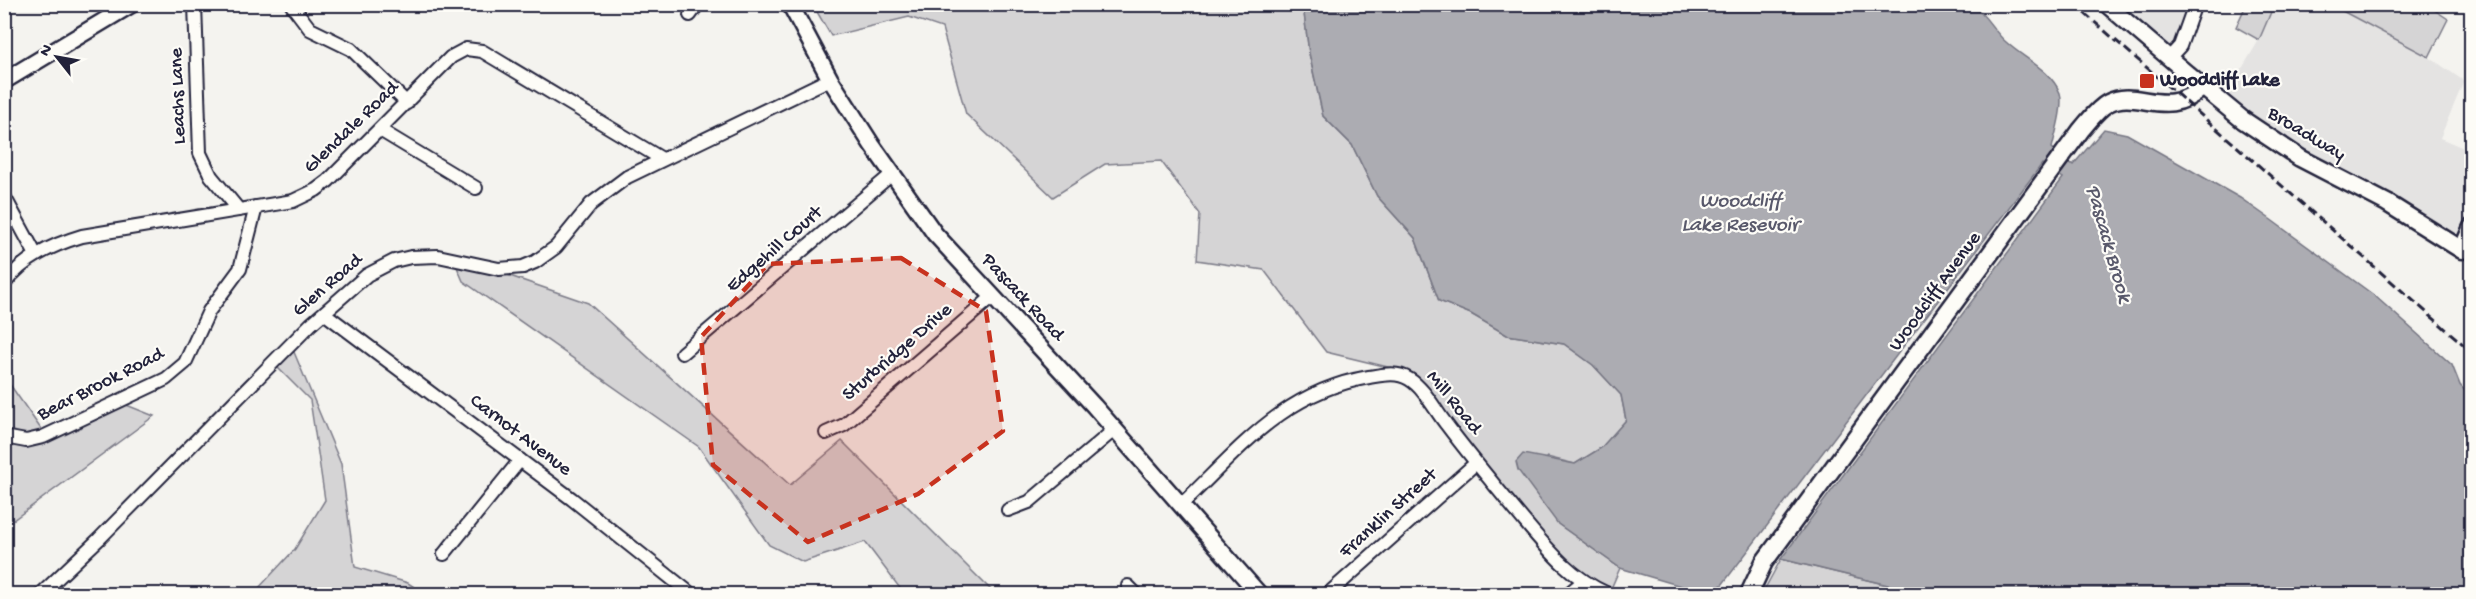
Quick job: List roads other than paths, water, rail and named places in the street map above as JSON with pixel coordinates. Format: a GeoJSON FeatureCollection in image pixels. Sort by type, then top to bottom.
{"type":"FeatureCollection","features":[{"type":"Feature","properties":{"kind":"main road","name":"Woodcliff Avenue"},"geometry":{"type":"LineString","coordinates":[[1749,594],[1764,562],[2091,118],[2106,104],[2119,100],[2175,102],[2185,100],[2203,87]]}},
{"type":"Feature","properties":{"kind":"main road","name":"Broadway"},"geometry":{"type":"LineString","coordinates":[[2203,87],[2243,120],[2300,158],[2387,203],[2467,253]]}},
{"type":"Feature","properties":{"kind":"main road"},"geometry":{"type":"LineString","coordinates":[[2467,253],[2472,226]]}},
{"type":"Feature","properties":{"kind":"street"},"geometry":{"type":"LineString","coordinates":[[4,81],[132,4]]}},
{"type":"Feature","properties":{"kind":"street","name":"Leachs Lane"},"geometry":{"type":"LineString","coordinates":[[195,4],[200,153],[211,176],[239,210]]}},
{"type":"Feature","properties":{"kind":"street"},"geometry":{"type":"LineString","coordinates":[[291,4],[310,29],[351,49],[406,103]]}},
{"type":"Feature","properties":{"kind":"street"},"geometry":{"type":"LineString","coordinates":[[690,15],[698,4]]}},
{"type":"Feature","properties":{"kind":"street","name":"Pascack Road"},"geometry":{"type":"LineString","coordinates":[[790,4],[830,79],[892,174],[935,234],[1114,430],[1259,594]]}},
{"type":"Feature","properties":{"kind":"street","name":"Broadway"},"geometry":{"type":"LineString","coordinates":[[2106,4],[2203,87]]}},
{"type":"Feature","properties":{"kind":"street"},"geometry":{"type":"LineString","coordinates":[[2169,58],[2180,46],[2195,4]]}},
{"type":"Feature","properties":{"kind":"street","name":"Glendale Road"},"geometry":{"type":"LineString","coordinates":[[4,284],[36,255],[64,241],[82,236],[293,201],[316,190],[328,181],[458,52],[474,49],[482,51],[662,159]]}},
{"type":"Feature","properties":{"kind":"street","name":"Glen Road"},"geometry":{"type":"LineString","coordinates":[[41,594],[99,539],[324,313],[367,275],[394,261],[411,257],[438,256],[481,266],[511,269],[535,262],[556,246],[577,219],[611,188],[627,177],[830,79]]}},
{"type":"Feature","properties":{"kind":"street"},"geometry":{"type":"LineString","coordinates":[[380,130],[476,188]]}},
{"type":"Feature","properties":{"kind":"street","name":"Edgehill Court"},"geometry":{"type":"LineString","coordinates":[[682,353],[892,174]]}},
{"type":"Feature","properties":{"kind":"street"},"geometry":{"type":"LineString","coordinates":[[4,196],[36,255]]}},
{"type":"Feature","properties":{"kind":"street","name":"Bear Brook Road"},"geometry":{"type":"LineString","coordinates":[[4,437],[26,441],[43,438],[166,379],[177,371],[191,353],[209,311],[240,269],[256,207]]}},
{"type":"Feature","properties":{"kind":"street","name":"Sturbridge Drive"},"geometry":{"type":"LineString","coordinates":[[826,433],[844,426],[992,297]]}},
{"type":"Feature","properties":{"kind":"street","name":"Carnot Avenue"},"geometry":{"type":"LineString","coordinates":[[324,313],[520,460],[691,594]]}},
{"type":"Feature","properties":{"kind":"street","name":"Mill Road"},"geometry":{"type":"LineString","coordinates":[[1181,505],[1286,409],[1326,387],[1390,374],[1408,378],[1415,384],[1476,463],[1550,551],[1584,581],[1608,594]]}},
{"type":"Feature","properties":{"kind":"street"},"geometry":{"type":"LineString","coordinates":[[1008,510],[1029,502],[1114,430]]}},
{"type":"Feature","properties":{"kind":"street"},"geometry":{"type":"LineString","coordinates":[[444,554],[520,460]]}},
{"type":"Feature","properties":{"kind":"street","name":"Franklin Street"},"geometry":{"type":"LineString","coordinates":[[1328,594],[1476,463]]}},
{"type":"Feature","properties":{"kind":"street"},"geometry":{"type":"LineString","coordinates":[[1568,594],[1584,581]]}},
{"type":"Feature","properties":{"kind":"water","name":"Woodcliff Lake Resevoir"},"geometry":{"type":"Polygon","coordinates":[[[1303,5],[1972,5],[1982,13],[2001,38],[2043,71],[2056,85],[2060,93],[2061,105],[2052,148],[2073,165],[2104,129],[2127,134],[2240,198],[2270,219],[2375,296],[2452,365],[2460,385],[2471,398],[2471,594],[1904,594],[1892,586],[1781,559],[2063,178],[2042,164],[1722,585],[1708,594],[1620,568],[1558,524],[1518,470],[1516,462],[1523,454],[1575,464],[1601,448],[1626,420],[1621,395],[1593,365],[1564,344],[1507,335],[1471,314],[1439,301],[1415,238],[1377,196],[1352,145],[1323,116],[1309,53],[1303,5]]]}},
{"type":"Feature","properties":{"kind":"railway"},"geometry":{"type":"LineString","coordinates":[[2074,4],[2472,352]]}},
{"type":"Feature","properties":{"kind":"place","name":"Woodcliff Lake"},"geometry":{"type":"Point","coordinates":[2147,81]}},
{"type":"Feature","properties":{"kind":"water label","name":"Pascack Brook"},"geometry":{"type":"Point","coordinates":[2107,244]}}]}
